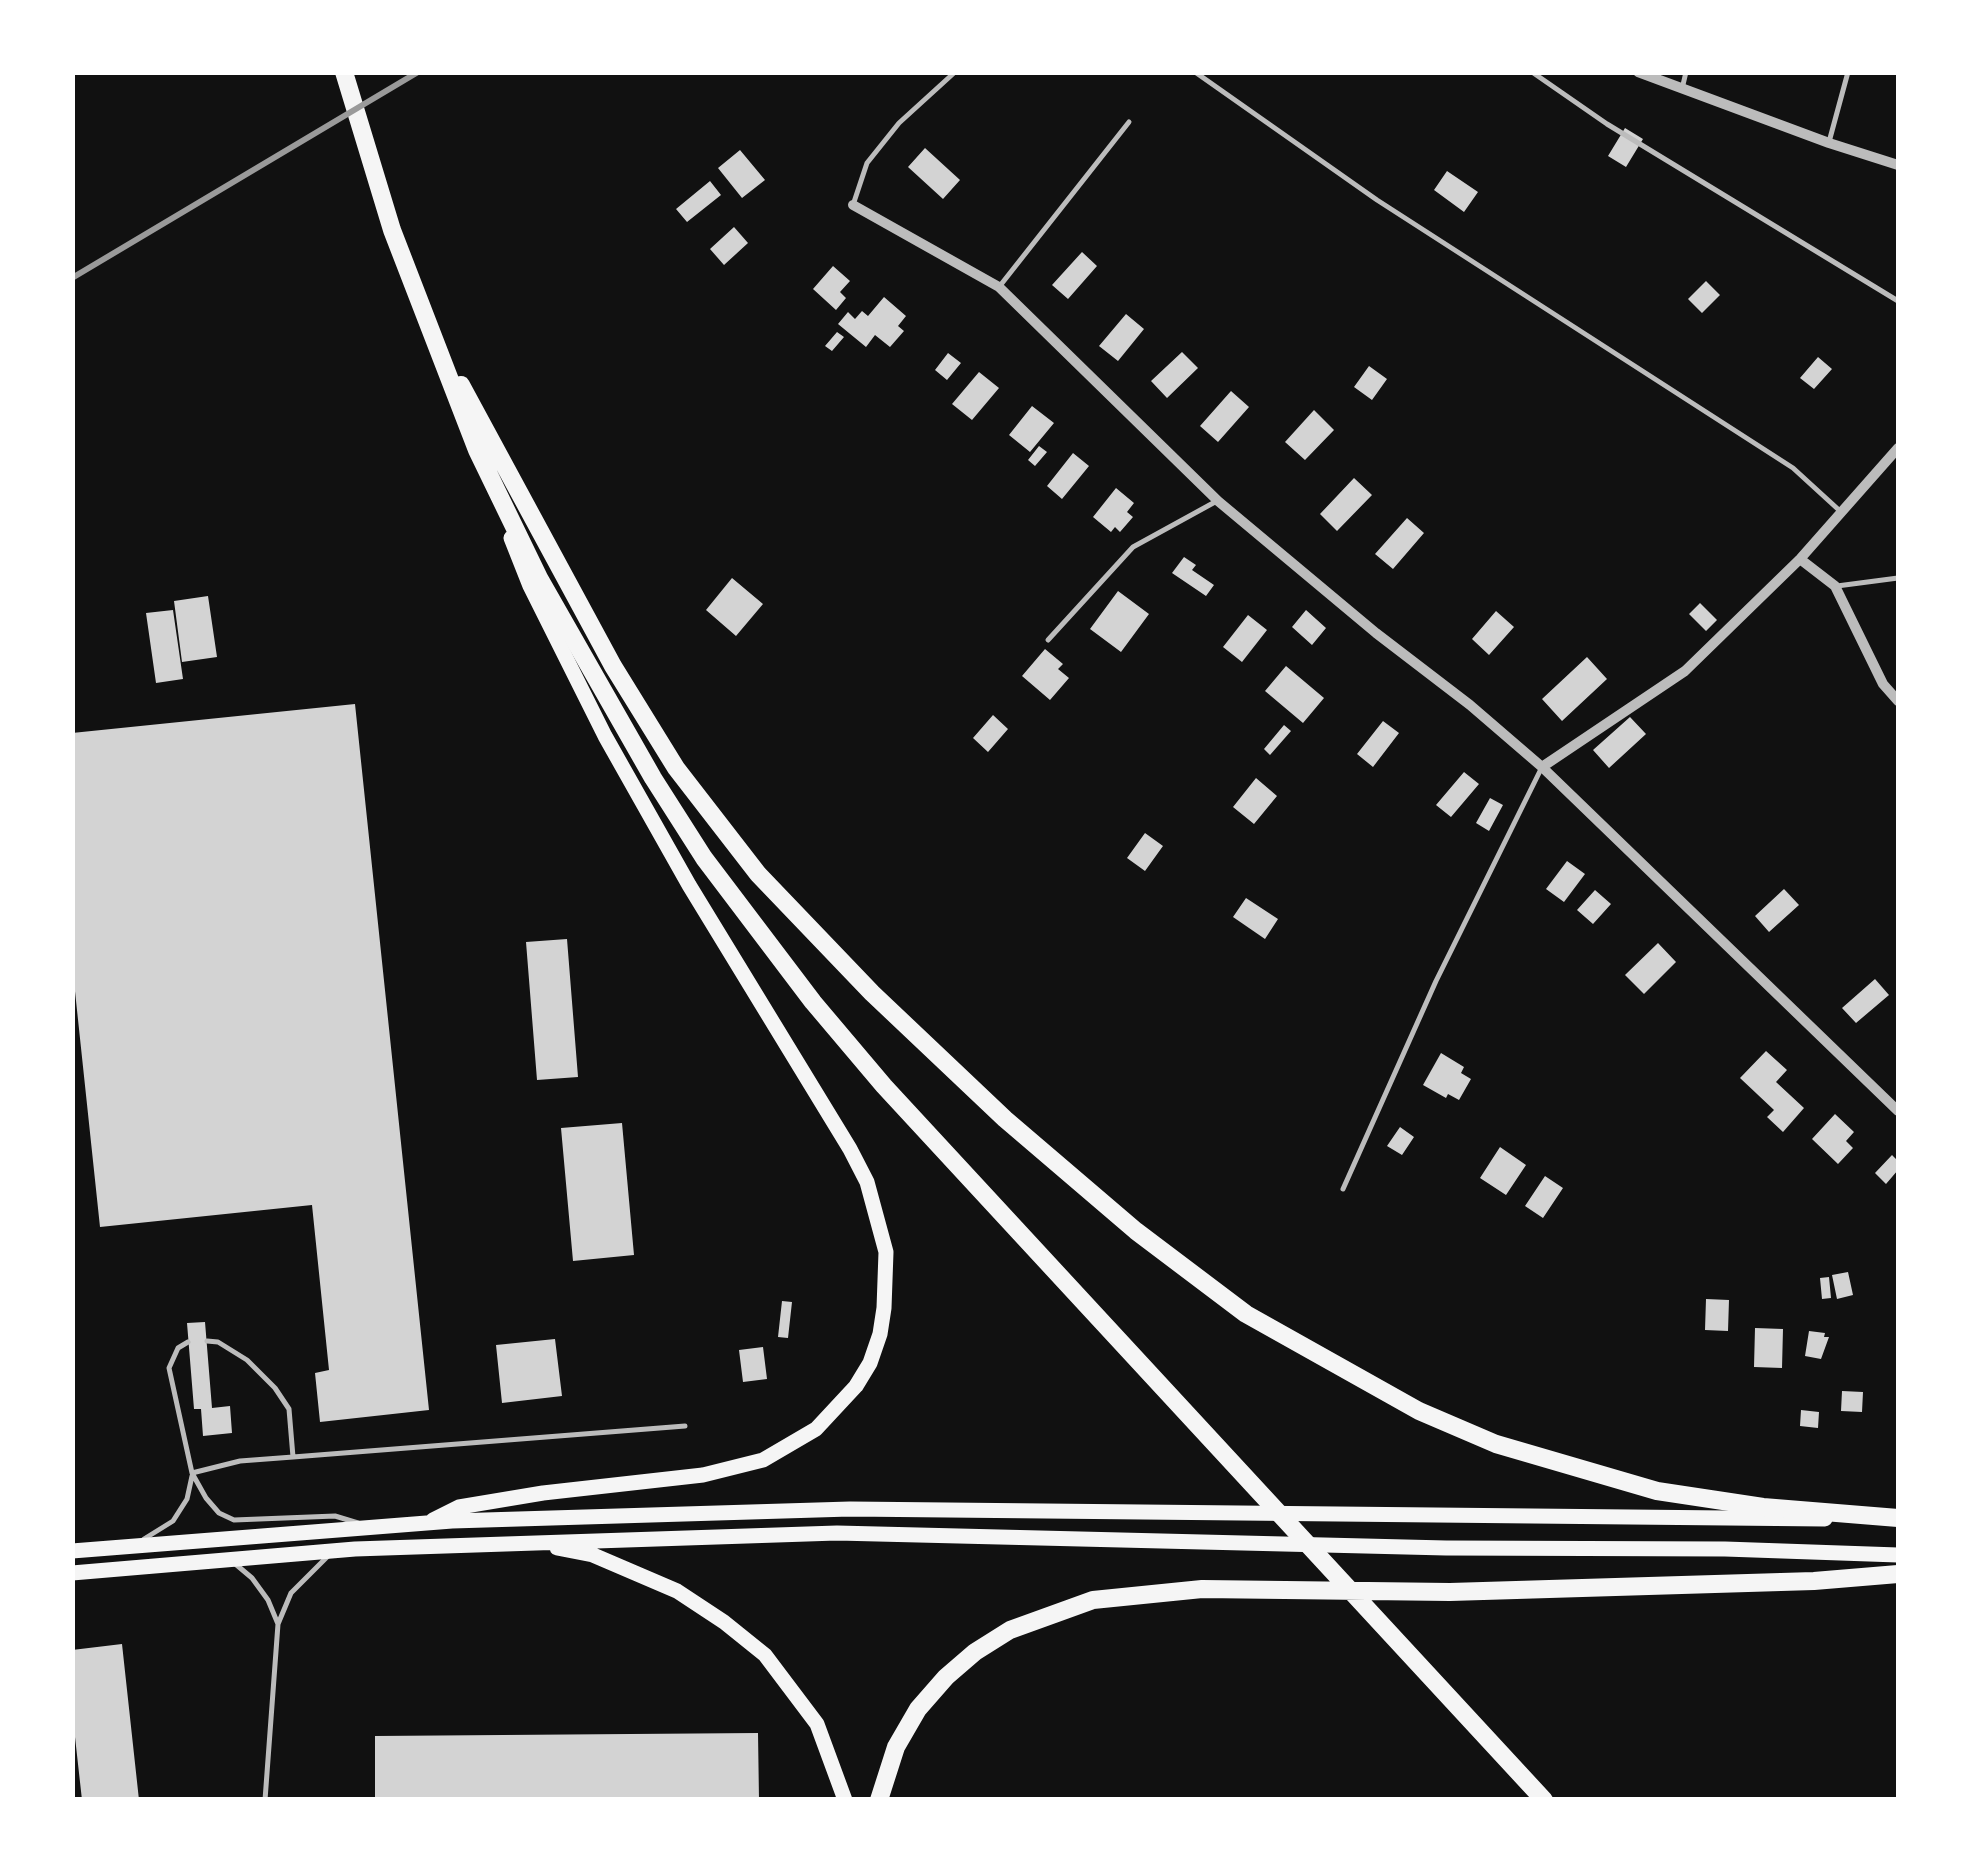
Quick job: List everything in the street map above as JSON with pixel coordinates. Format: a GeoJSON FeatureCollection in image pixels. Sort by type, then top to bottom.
{"type":"FeatureCollection","features":[{"type":"Feature","properties":{"kind":"highway"},"geometry":{"type":"LineString","coordinates":[[344,72],[392,230],[477,450],[539,578],[625,730],[704,858],[884,1086],[1544,1800]]}},
{"type":"Feature","properties":{"kind":"highway"},"geometry":{"type":"LineString","coordinates":[[392,230],[460,382],[531,518],[612,666],[676,768],[758,874],[807,927],[1005,1119],[1136,1230],[1246,1314],[1420,1411],[1496,1444],[1657,1491],[1763,1507],[1898,1520]]}},
{"type":"Feature","properties":{"kind":"highway"},"geometry":{"type":"LineString","coordinates":[[879,1800],[896,1747],[918,1709],[946,1677],[1010,1630],[1093,1600],[1202,1589],[1450,1592],[1814,1581],[1898,1574]]}},
{"type":"Feature","properties":{"kind":"main road"},"geometry":{"type":"LineString","coordinates":[[425,1523],[458,1507],[703,1475],[763,1460],[816,1429],[856,1386],[870,1363],[884,1308],[886,1252],[867,1182],[689,885],[605,736],[530,586],[477,450]]}},
{"type":"Feature","properties":{"kind":"main road"},"geometry":{"type":"LineString","coordinates":[[72,1550],[425,1523],[696,1513],[949,1509],[1898,1520]]}},
{"type":"Feature","properties":{"kind":"main road"},"geometry":{"type":"LineString","coordinates":[[72,1573],[333,1551],[837,1533],[1898,1555]]}},
{"type":"Feature","properties":{"kind":"main road"},"geometry":{"type":"LineString","coordinates":[[528,1542],[593,1555],[634,1571],[677,1592],[745,1638],[784,1677],[817,1724],[845,1800]]}},
{"type":"Feature","properties":{"kind":"street"},"geometry":{"type":"LineString","coordinates":[[1638,72],[1898,165]]}},
{"type":"Feature","properties":{"kind":"street"},"geometry":{"type":"LineString","coordinates":[[853,206],[999,287],[1218,500],[1542,767],[1898,1111]]}},
{"type":"Feature","properties":{"kind":"street"},"geometry":{"type":"LineString","coordinates":[[1542,767],[1685,671],[1800,559],[1898,448]]}},
{"type":"Feature","properties":{"kind":"street"},"geometry":{"type":"LineString","coordinates":[[1800,559],[1836,586],[1883,684],[1898,701]]}},
{"type":"Feature","properties":{"kind":"lane"},"geometry":{"type":"LineString","coordinates":[[853,206],[867,164],[900,123],[955,72]]}},
{"type":"Feature","properties":{"kind":"lane"},"geometry":{"type":"LineString","coordinates":[[1195,72],[1377,200],[1793,468],[1840,511]]}},
{"type":"Feature","properties":{"kind":"lane"},"geometry":{"type":"LineString","coordinates":[[1532,72],[1607,124],[1898,301]]}},
{"type":"Feature","properties":{"kind":"lane"},"geometry":{"type":"LineString","coordinates":[[1682,89],[1686,72]]}},
{"type":"Feature","properties":{"kind":"lane"},"geometry":{"type":"LineString","coordinates":[[1828,143],[1848,72]]}},
{"type":"Feature","properties":{"kind":"lane"},"geometry":{"type":"LineString","coordinates":[[999,287],[1129,122]]}},
{"type":"Feature","properties":{"kind":"lane"},"geometry":{"type":"LineString","coordinates":[[1048,640],[1133,547],[1218,500]]}},
{"type":"Feature","properties":{"kind":"lane"},"geometry":{"type":"LineString","coordinates":[[1836,586],[1898,578]]}},
{"type":"Feature","properties":{"kind":"lane"},"geometry":{"type":"LineString","coordinates":[[1342,1188],[1436,981],[1542,767]]}},
{"type":"Feature","properties":{"kind":"lane"},"geometry":{"type":"LineString","coordinates":[[207,1340],[218,1342],[247,1360],[275,1388],[289,1409],[293,1456]]}},
{"type":"Feature","properties":{"kind":"lane"},"geometry":{"type":"LineString","coordinates":[[188,1342],[178,1348],[169,1368],[192,1473],[219,1513],[234,1520],[335,1516],[371,1527]]}},
{"type":"Feature","properties":{"kind":"lane"},"geometry":{"type":"LineString","coordinates":[[192,1473],[240,1461],[686,1426]]}},
{"type":"Feature","properties":{"kind":"lane"},"geometry":{"type":"LineString","coordinates":[[98,1548],[144,1540],[174,1521],[187,1499],[192,1473]]}},
{"type":"Feature","properties":{"kind":"lane"},"geometry":{"type":"LineString","coordinates":[[265,1800],[278,1624],[291,1593],[333,1551]]}},
{"type":"Feature","properties":{"kind":"lane"},"geometry":{"type":"LineString","coordinates":[[229,1559],[252,1578],[268,1600],[278,1624]]}},
{"type":"Feature","properties":{"kind":"building"},"geometry":{"type":"Polygon","coordinates":[[[1625,128],[1643,139],[1626,167],[1608,156],[1625,128]]]}},
{"type":"Feature","properties":{"kind":"building"},"geometry":{"type":"Polygon","coordinates":[[[925,148],[960,180],[943,199],[908,167],[925,148]]]}},
{"type":"Feature","properties":{"kind":"building"},"geometry":{"type":"Polygon","coordinates":[[[740,150],[765,180],[742,198],[718,168],[740,150]]]}},
{"type":"Feature","properties":{"kind":"building"},"geometry":{"type":"Polygon","coordinates":[[[1447,171],[1478,192],[1464,212],[1434,190],[1447,171]]]}},
{"type":"Feature","properties":{"kind":"building"},"geometry":{"type":"Polygon","coordinates":[[[710,181],[721,195],[687,222],[676,209],[710,181]]]}},
{"type":"Feature","properties":{"kind":"building"},"geometry":{"type":"Polygon","coordinates":[[[734,227],[748,243],[724,265],[710,249],[734,227]]]}},
{"type":"Feature","properties":{"kind":"building"},"geometry":{"type":"Polygon","coordinates":[[[1082,252],[1097,266],[1068,299],[1052,285],[1082,252]]]}},
{"type":"Feature","properties":{"kind":"building"},"geometry":{"type":"Polygon","coordinates":[[[833,266],[850,281],[840,292],[846,298],[836,310],[813,289],[833,266]]]}},
{"type":"Feature","properties":{"kind":"building"},"geometry":{"type":"Polygon","coordinates":[[[1706,281],[1720,295],[1702,313],[1688,299],[1706,281]]]}},
{"type":"Feature","properties":{"kind":"building"},"geometry":{"type":"Polygon","coordinates":[[[884,297],[906,316],[898,326],[904,331],[890,347],[875,335],[866,347],[838,324],[848,312],[855,319],[862,311],[868,316],[884,297]]]}},
{"type":"Feature","properties":{"kind":"building"},"geometry":{"type":"Polygon","coordinates":[[[1126,314],[1144,329],[1118,361],[1099,346],[1126,314]]]}},
{"type":"Feature","properties":{"kind":"building"},"geometry":{"type":"Polygon","coordinates":[[[837,332],[844,337],[832,351],[825,346],[837,332]]]}},
{"type":"Feature","properties":{"kind":"building"},"geometry":{"type":"Polygon","coordinates":[[[1182,352],[1198,368],[1167,398],[1151,381],[1182,352]]]}},
{"type":"Feature","properties":{"kind":"building"},"geometry":{"type":"Polygon","coordinates":[[[948,353],[961,363],[947,380],[935,370],[948,353]]]}},
{"type":"Feature","properties":{"kind":"building"},"geometry":{"type":"Polygon","coordinates":[[[1818,357],[1832,369],[1814,389],[1800,378],[1818,357]]]}},
{"type":"Feature","properties":{"kind":"building"},"geometry":{"type":"Polygon","coordinates":[[[1369,366],[1387,379],[1372,400],[1354,387],[1369,366]]]}},
{"type":"Feature","properties":{"kind":"building"},"geometry":{"type":"Polygon","coordinates":[[[979,372],[999,388],[972,420],[952,404],[979,372]]]}},
{"type":"Feature","properties":{"kind":"building"},"geometry":{"type":"Polygon","coordinates":[[[1231,391],[1249,407],[1218,442],[1200,426],[1231,391]]]}},
{"type":"Feature","properties":{"kind":"building"},"geometry":{"type":"Polygon","coordinates":[[[1032,406],[1054,423],[1030,452],[1009,435],[1032,406]]]}},
{"type":"Feature","properties":{"kind":"building"},"geometry":{"type":"Polygon","coordinates":[[[1314,410],[1334,430],[1305,460],[1285,442],[1314,410]]]}},
{"type":"Feature","properties":{"kind":"building"},"geometry":{"type":"Polygon","coordinates":[[[1039,446],[1047,452],[1035,466],[1028,460],[1039,446]]]}},
{"type":"Feature","properties":{"kind":"building"},"geometry":{"type":"Polygon","coordinates":[[[1073,453],[1089,466],[1062,499],[1047,486],[1073,453]]]}},
{"type":"Feature","properties":{"kind":"building"},"geometry":{"type":"Polygon","coordinates":[[[1354,478],[1372,495],[1337,531],[1320,514],[1354,478]]]}},
{"type":"Feature","properties":{"kind":"building"},"geometry":{"type":"Polygon","coordinates":[[[1116,488],[1134,503],[1127,512],[1133,517],[1120,532],[1115,527],[1111,532],[1093,517],[1116,488]]]}},
{"type":"Feature","properties":{"kind":"building"},"geometry":{"type":"Polygon","coordinates":[[[1407,518],[1424,533],[1393,569],[1375,554],[1407,518]]]}},
{"type":"Feature","properties":{"kind":"building"},"geometry":{"type":"Polygon","coordinates":[[[1184,557],[1196,565],[1192,570],[1214,585],[1206,596],[1172,573],[1184,557]]]}},
{"type":"Feature","properties":{"kind":"building"},"geometry":{"type":"Polygon","coordinates":[[[732,578],[763,604],[736,636],[706,610],[732,578]]]}},
{"type":"Feature","properties":{"kind":"building"},"geometry":{"type":"Polygon","coordinates":[[[1118,591],[1149,614],[1121,652],[1090,629],[1118,591]]]}},
{"type":"Feature","properties":{"kind":"building"},"geometry":{"type":"Polygon","coordinates":[[[208,596],[217,657],[182,662],[174,601],[208,596]]]}},
{"type":"Feature","properties":{"kind":"building"},"geometry":{"type":"Polygon","coordinates":[[[1700,603],[1717,620],[1706,631],[1689,614],[1700,603]]]}},
{"type":"Feature","properties":{"kind":"building"},"geometry":{"type":"Polygon","coordinates":[[[173,610],[183,679],[156,683],[146,613],[173,610]]]}},
{"type":"Feature","properties":{"kind":"building"},"geometry":{"type":"Polygon","coordinates":[[[1306,610],[1326,628],[1312,645],[1292,627],[1306,610]]]}},
{"type":"Feature","properties":{"kind":"building"},"geometry":{"type":"Polygon","coordinates":[[[1496,611],[1514,627],[1489,655],[1472,639],[1496,611]]]}},
{"type":"Feature","properties":{"kind":"building"},"geometry":{"type":"Polygon","coordinates":[[[1248,615],[1267,630],[1242,662],[1223,647],[1248,615]]]}},
{"type":"Feature","properties":{"kind":"building"},"geometry":{"type":"Polygon","coordinates":[[[1045,649],[1063,664],[1058,669],[1069,678],[1050,700],[1022,676],[1045,649]]]}},
{"type":"Feature","properties":{"kind":"building"},"geometry":{"type":"Polygon","coordinates":[[[1587,657],[1607,679],[1562,721],[1542,699],[1587,657]]]}},
{"type":"Feature","properties":{"kind":"building"},"geometry":{"type":"Polygon","coordinates":[[[1286,666],[1324,698],[1303,723],[1265,691],[1286,666]]]}},
{"type":"Feature","properties":{"kind":"building"},"geometry":{"type":"Polygon","coordinates":[[[355,704],[429,1410],[320,1422],[315,1373],[329,1370],[312,1205],[100,1227],[72,963],[72,733],[355,704]]]}},
{"type":"Feature","properties":{"kind":"building"},"geometry":{"type":"Polygon","coordinates":[[[993,715],[1008,729],[988,752],[973,738],[993,715]]]}},
{"type":"Feature","properties":{"kind":"building"},"geometry":{"type":"Polygon","coordinates":[[[1630,717],[1646,734],[1609,768],[1593,750],[1630,717]]]}},
{"type":"Feature","properties":{"kind":"building"},"geometry":{"type":"Polygon","coordinates":[[[1383,721],[1399,733],[1373,767],[1357,754],[1383,721]]]}},
{"type":"Feature","properties":{"kind":"building"},"geometry":{"type":"Polygon","coordinates":[[[1284,725],[1291,731],[1270,755],[1264,749],[1284,725]]]}},
{"type":"Feature","properties":{"kind":"building"},"geometry":{"type":"Polygon","coordinates":[[[1464,772],[1479,784],[1451,817],[1436,805],[1464,772]]]}},
{"type":"Feature","properties":{"kind":"building"},"geometry":{"type":"Polygon","coordinates":[[[1256,778],[1277,796],[1254,824],[1233,807],[1256,778]]]}},
{"type":"Feature","properties":{"kind":"building"},"geometry":{"type":"Polygon","coordinates":[[[1490,798],[1503,805],[1489,831],[1476,823],[1490,798]]]}},
{"type":"Feature","properties":{"kind":"building"},"geometry":{"type":"Polygon","coordinates":[[[1145,833],[1163,846],[1145,871],[1127,858],[1145,833]]]}},
{"type":"Feature","properties":{"kind":"building"},"geometry":{"type":"Polygon","coordinates":[[[1567,861],[1585,874],[1564,902],[1546,889],[1567,861]]]}},
{"type":"Feature","properties":{"kind":"building"},"geometry":{"type":"Polygon","coordinates":[[[1784,889],[1799,905],[1769,932],[1755,916],[1784,889]]]}},
{"type":"Feature","properties":{"kind":"building"},"geometry":{"type":"Polygon","coordinates":[[[1595,890],[1611,904],[1593,924],[1577,910],[1595,890]]]}},
{"type":"Feature","properties":{"kind":"building"},"geometry":{"type":"Polygon","coordinates":[[[1246,898],[1278,919],[1265,939],[1233,917],[1246,898]]]}},
{"type":"Feature","properties":{"kind":"building"},"geometry":{"type":"Polygon","coordinates":[[[567,939],[578,1077],[537,1080],[526,942],[567,939]]]}},
{"type":"Feature","properties":{"kind":"building"},"geometry":{"type":"Polygon","coordinates":[[[1658,943],[1676,962],[1644,994],[1625,975],[1658,943]]]}},
{"type":"Feature","properties":{"kind":"building"},"geometry":{"type":"Polygon","coordinates":[[[1875,979],[1889,995],[1856,1023],[1842,1008],[1875,979]]]}},
{"type":"Feature","properties":{"kind":"building"},"geometry":{"type":"Polygon","coordinates":[[[1766,1051],[1787,1070],[1776,1082],[1804,1108],[1783,1132],[1767,1117],[1774,1110],[1740,1078],[1766,1051]]]}},
{"type":"Feature","properties":{"kind":"building"},"geometry":{"type":"Polygon","coordinates":[[[1441,1053],[1464,1067],[1461,1073],[1471,1079],[1459,1100],[1448,1094],[1446,1098],[1423,1085],[1441,1053]]]}},
{"type":"Feature","properties":{"kind":"building"},"geometry":{"type":"Polygon","coordinates":[[[1835,1114],[1854,1132],[1846,1141],[1853,1148],[1838,1164],[1812,1139],[1835,1114]]]}},
{"type":"Feature","properties":{"kind":"building"},"geometry":{"type":"Polygon","coordinates":[[[622,1123],[634,1255],[573,1261],[561,1128],[622,1123]]]}},
{"type":"Feature","properties":{"kind":"building"},"geometry":{"type":"Polygon","coordinates":[[[1400,1127],[1414,1137],[1402,1155],[1387,1146],[1400,1127]]]}},
{"type":"Feature","properties":{"kind":"building"},"geometry":{"type":"Polygon","coordinates":[[[1500,1147],[1526,1165],[1506,1195],[1480,1178],[1500,1147]]]}},
{"type":"Feature","properties":{"kind":"building"},"geometry":{"type":"Polygon","coordinates":[[[1892,1155],[1898,1161],[1898,1170],[1886,1184],[1875,1173],[1892,1155]]]}},
{"type":"Feature","properties":{"kind":"building"},"geometry":{"type":"Polygon","coordinates":[[[1545,1176],[1563,1188],[1543,1218],[1525,1206],[1545,1176]]]}},
{"type":"Feature","properties":{"kind":"building"},"geometry":{"type":"Polygon","coordinates":[[[1848,1272],[1853,1295],[1837,1299],[1832,1275],[1848,1272]]]}},
{"type":"Feature","properties":{"kind":"building"},"geometry":{"type":"Polygon","coordinates":[[[1829,1277],[1831,1298],[1822,1299],[1820,1278],[1829,1277]]]}},
{"type":"Feature","properties":{"kind":"building"},"geometry":{"type":"Polygon","coordinates":[[[1706,1299],[1729,1300],[1728,1331],[1705,1330],[1706,1299]]]}},
{"type":"Feature","properties":{"kind":"building"},"geometry":{"type":"Polygon","coordinates":[[[782,1301],[792,1302],[788,1338],[778,1337],[782,1301]]]}},
{"type":"Feature","properties":{"kind":"building"},"geometry":{"type":"Polygon","coordinates":[[[205,1322],[212,1408],[230,1406],[232,1433],[203,1436],[201,1409],[194,1409],[187,1323],[205,1322]]]}},
{"type":"Feature","properties":{"kind":"building"},"geometry":{"type":"Polygon","coordinates":[[[1755,1328],[1783,1329],[1782,1368],[1754,1367],[1755,1328]]]}},
{"type":"Feature","properties":{"kind":"building"},"geometry":{"type":"Polygon","coordinates":[[[1809,1331],[1829,1337],[1821,1359],[1805,1356],[1809,1331]]]}},
{"type":"Feature","properties":{"kind":"building"},"geometry":{"type":"Polygon","coordinates":[[[555,1339],[562,1396],[502,1403],[496,1345],[555,1339]]]}},
{"type":"Feature","properties":{"kind":"building"},"geometry":{"type":"Polygon","coordinates":[[[763,1347],[767,1379],[743,1382],[739,1350],[763,1347]]]}},
{"type":"Feature","properties":{"kind":"building"},"geometry":{"type":"Polygon","coordinates":[[[1842,1391],[1863,1392],[1862,1412],[1841,1411],[1842,1391]]]}},
{"type":"Feature","properties":{"kind":"building"},"geometry":{"type":"Polygon","coordinates":[[[1801,1410],[1819,1412],[1818,1428],[1800,1426],[1801,1410]]]}},
{"type":"Feature","properties":{"kind":"building"},"geometry":{"type":"Polygon","coordinates":[[[122,1644],[139,1800],[82,1800],[72,1710],[72,1650],[122,1644]]]}},
{"type":"Feature","properties":{"kind":"building"},"geometry":{"type":"Polygon","coordinates":[[[758,1733],[759,1800],[375,1800],[375,1736],[758,1733]]]}},
{"type":"Feature","properties":{"kind":"railway"},"geometry":{"type":"LineString","coordinates":[[72,278],[418,72]]}}]}
